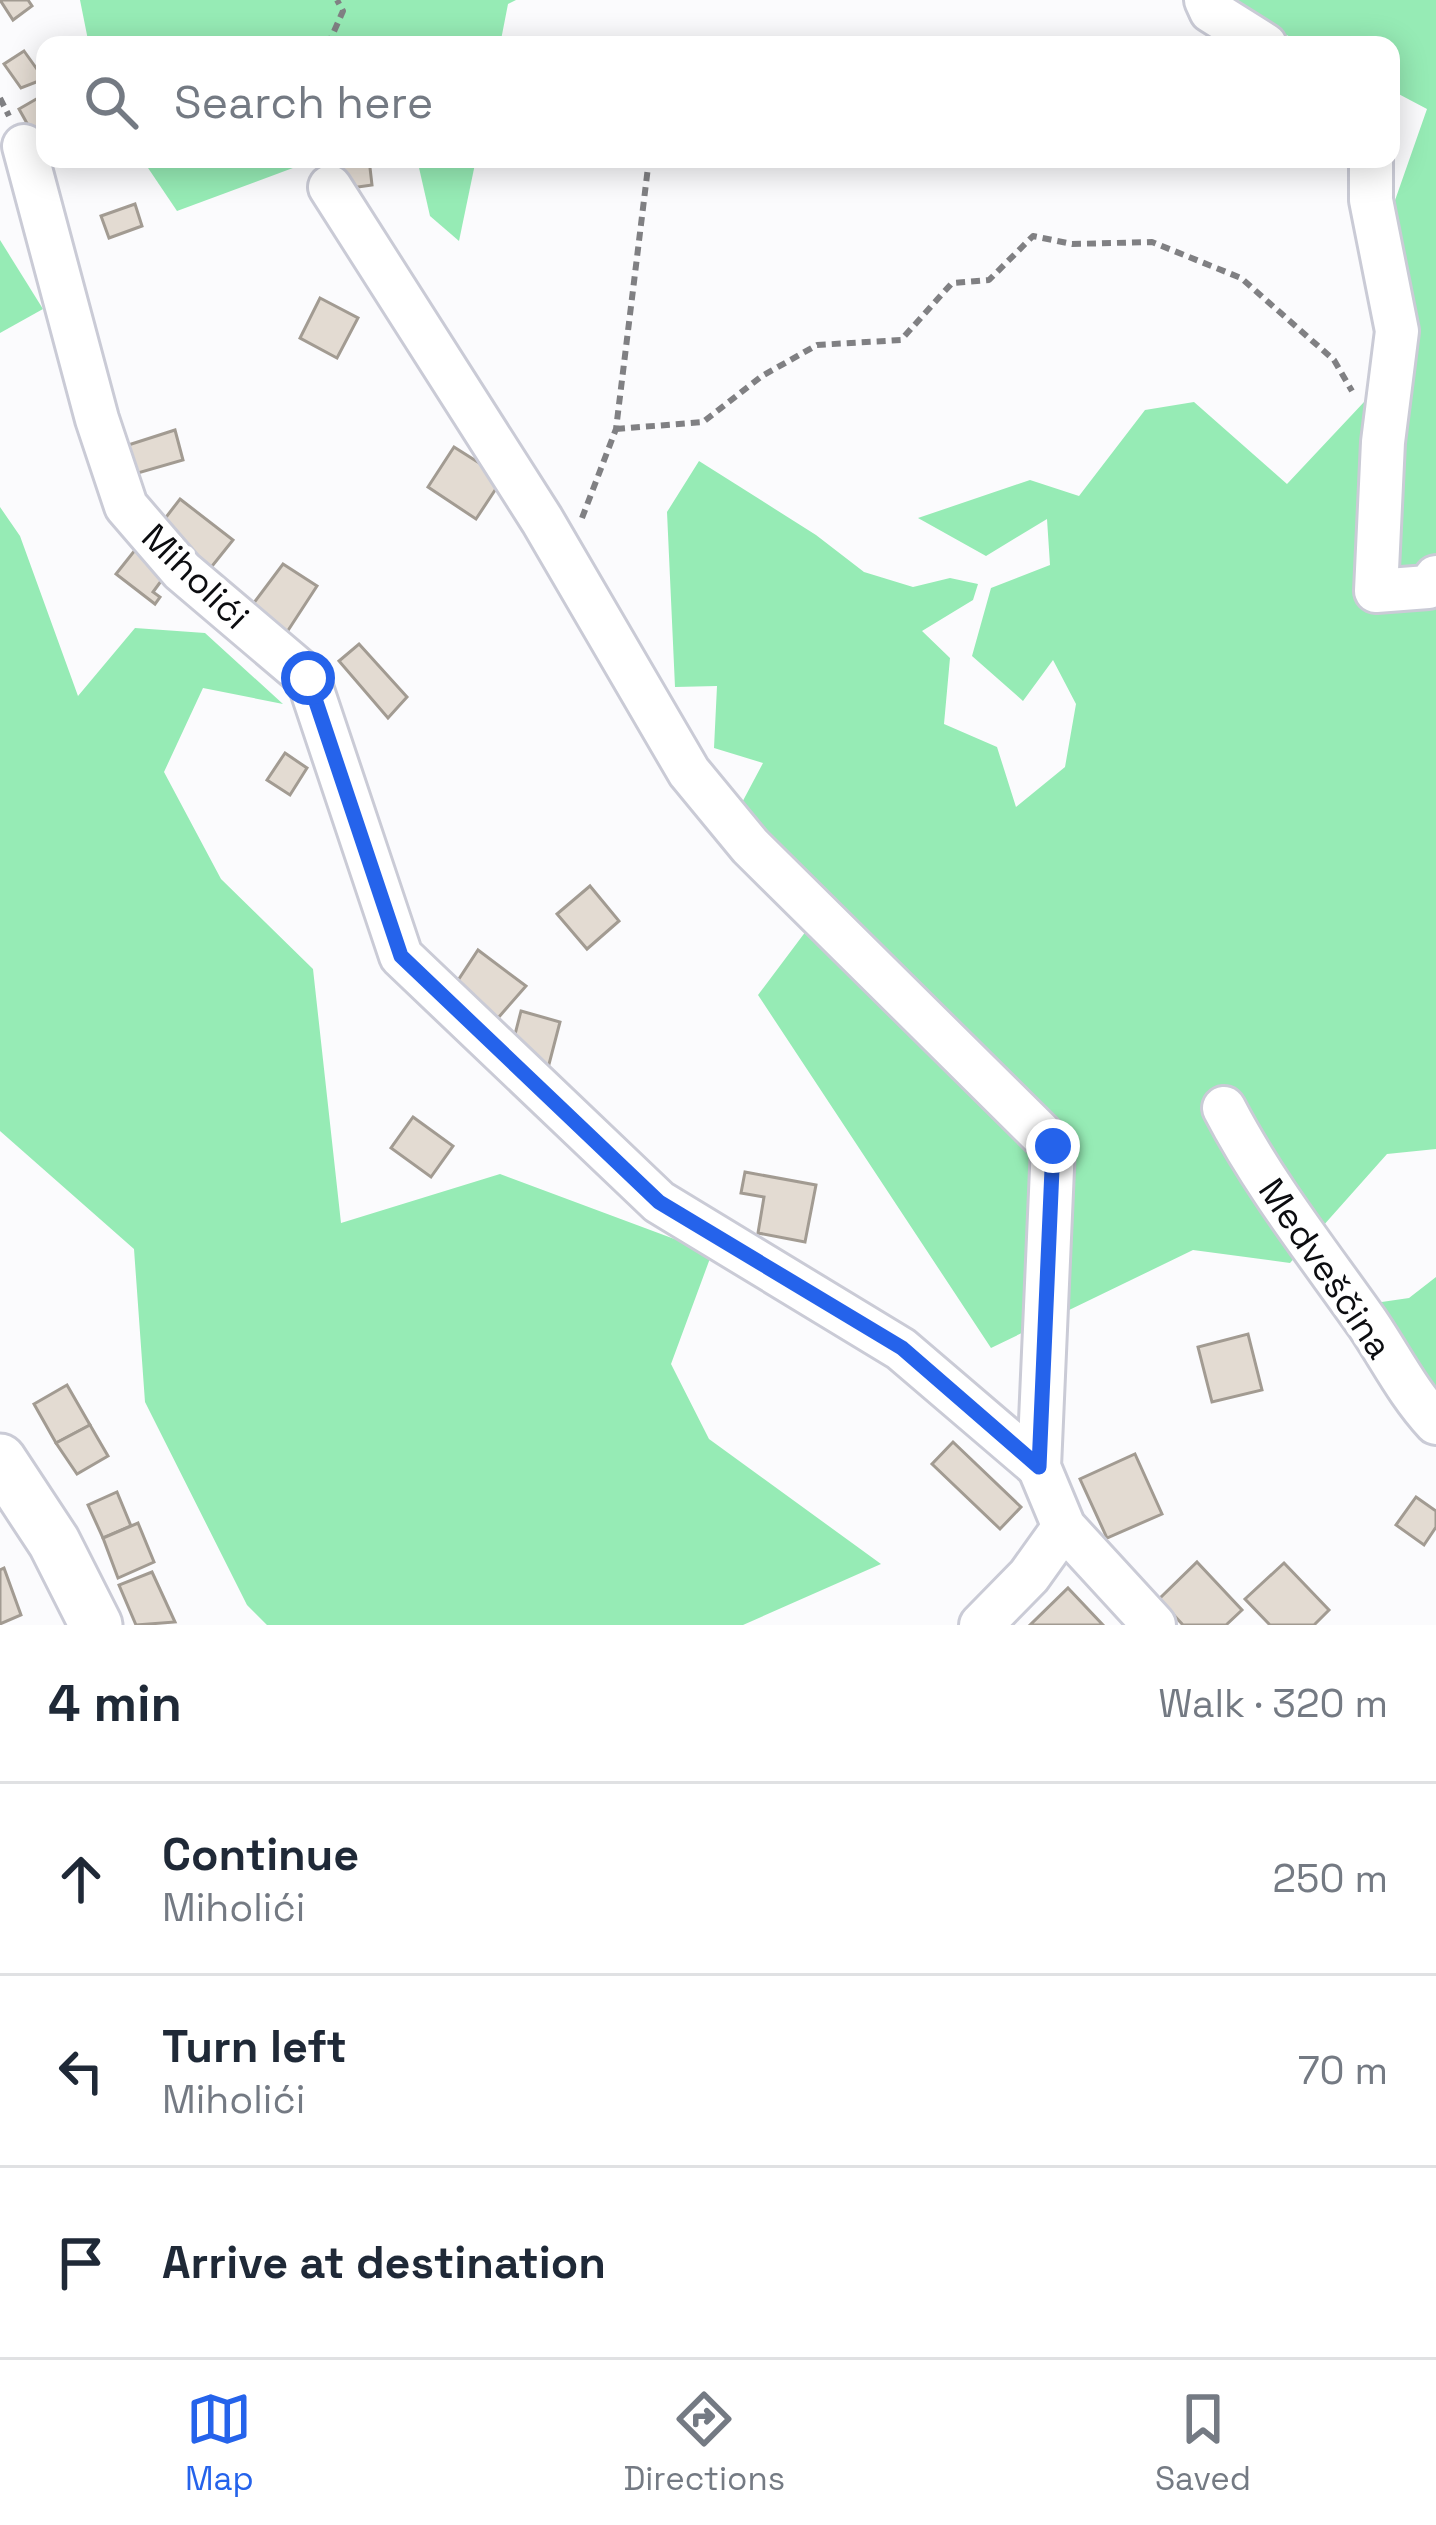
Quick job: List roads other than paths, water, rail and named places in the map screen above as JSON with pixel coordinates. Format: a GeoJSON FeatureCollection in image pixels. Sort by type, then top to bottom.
{"type":"FeatureCollection","features":[{"type":"Feature","properties":{"kind":"main road"},"geometry":{"type":"LineString","coordinates":[[0,1460],[54,1542],[96,1625]]}},
{"type":"Feature","properties":{"kind":"street"},"geometry":{"type":"LineString","coordinates":[[1206,0],[1211,10],[1250,36]]}},
{"type":"Feature","properties":{"kind":"street","name":"Miholići"},"geometry":{"type":"LineString","coordinates":[[24,146],[97,419],[126,506],[182,571],[308,678],[401,956],[659,1202],[902,1348],[1039,1467]]}},
{"type":"Feature","properties":{"kind":"street"},"geometry":{"type":"LineString","coordinates":[[1371,168],[1371,200],[1397,331],[1383,442],[1376,591],[1428,587],[1436,577]]}},
{"type":"Feature","properties":{"kind":"street","name":"Miholići"},"geometry":{"type":"LineString","coordinates":[[330,187],[566,561],[689,772],[735,828],[1053,1146],[1039,1467],[1064,1527],[1154,1625]]}},
{"type":"Feature","properties":{"kind":"street","name":"Medveščina"},"geometry":{"type":"LineString","coordinates":[[1224,1108],[1253,1163],[1285,1202],[1411,1396],[1436,1423]]}},
{"type":"Feature","properties":{"kind":"street"},"geometry":{"type":"LineString","coordinates":[[982,1625],[1029,1576],[1064,1527]]}}]}
